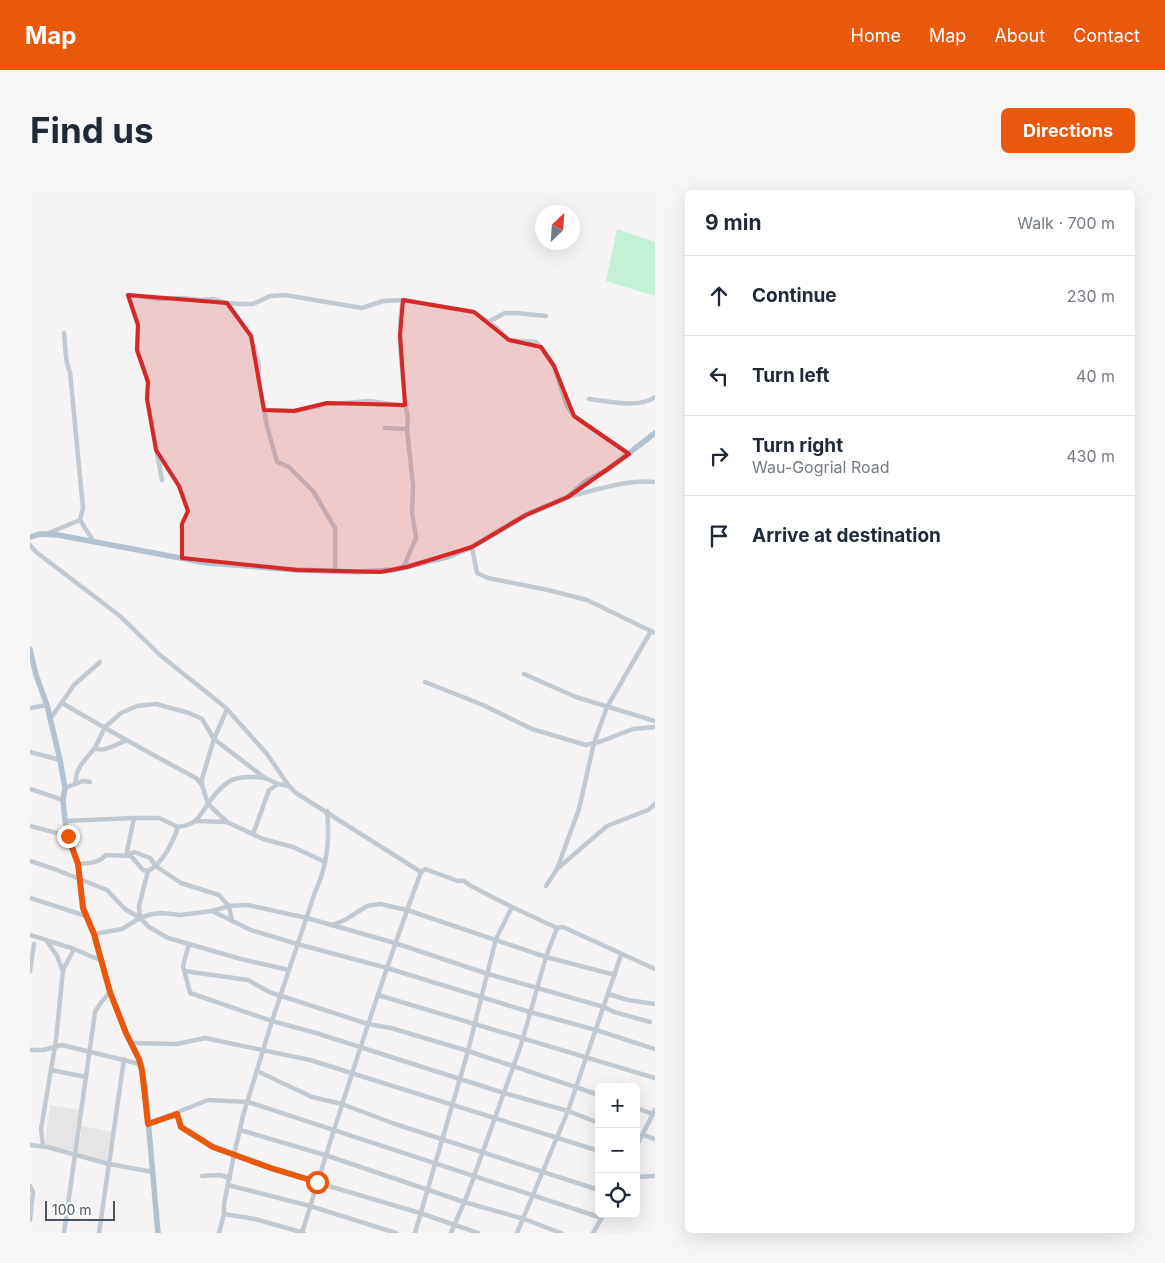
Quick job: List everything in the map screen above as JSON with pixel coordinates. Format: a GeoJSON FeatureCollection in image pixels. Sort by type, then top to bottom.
{"type":"FeatureCollection","features":[{"type":"Feature","properties":{"kind":"main road"},"geometry":{"type":"LineString","coordinates":[[30,537],[45,534],[207,563],[297,570],[381,572],[447,557],[472,546],[526,515],[568,497],[585,482],[607,470],[655,433]]}},
{"type":"Feature","properties":{"kind":"main road"},"geometry":{"type":"LineString","coordinates":[[30,649],[33,675],[47,705],[60,760],[65,788],[63,800],[65,821],[78,864],[83,908],[94,934],[110,992],[140,1064],[145,1085],[158,1233]]}},
{"type":"Feature","properties":{"kind":"street"},"geometry":{"type":"LineString","coordinates":[[162,480],[147,399],[148,382],[137,350],[138,325],[128,295],[160,299],[213,299],[227,303],[253,304],[270,296],[285,295],[362,308],[383,301],[403,300],[474,312],[509,340],[536,342],[541,346],[554,366],[567,406],[574,416],[628,454]]}},
{"type":"Feature","properties":{"kind":"street"},"geometry":{"type":"LineString","coordinates":[[403,300],[400,315],[400,335],[413,485],[412,513],[416,538],[404,566]]}},
{"type":"Feature","properties":{"kind":"street"},"geometry":{"type":"LineString","coordinates":[[227,303],[251,336],[259,366],[259,382],[264,410],[277,462],[289,467],[313,491],[335,528],[335,570]]}},
{"type":"Feature","properties":{"kind":"street"},"geometry":{"type":"LineString","coordinates":[[488,322],[505,313],[546,316]]}},
{"type":"Feature","properties":{"kind":"street"},"geometry":{"type":"LineString","coordinates":[[64,333],[67,355],[65,363],[70,372],[83,508],[80,520],[92,542]]}},
{"type":"Feature","properties":{"kind":"street"},"geometry":{"type":"LineString","coordinates":[[589,398],[628,403],[650,400],[655,397]]}},
{"type":"Feature","properties":{"kind":"street"},"geometry":{"type":"LineString","coordinates":[[264,410],[304,410],[327,402],[333,404],[369,401],[405,406]]}},
{"type":"Feature","properties":{"kind":"street"},"geometry":{"type":"LineString","coordinates":[[385,428],[407,429]]}},
{"type":"Feature","properties":{"kind":"street"},"geometry":{"type":"LineString","coordinates":[[156,450],[163,464],[179,486],[188,511],[182,524],[182,558]]}},
{"type":"Feature","properties":{"kind":"street"},"geometry":{"type":"LineString","coordinates":[[568,497],[617,485],[647,481],[655,482]]}},
{"type":"Feature","properties":{"kind":"street"},"geometry":{"type":"LineString","coordinates":[[45,534],[80,520]]}},
{"type":"Feature","properties":{"kind":"street"},"geometry":{"type":"LineString","coordinates":[[30,545],[36,552],[120,616],[160,655],[227,709],[267,754],[289,786],[310,803],[327,811],[421,872]]}},
{"type":"Feature","properties":{"kind":"street"},"geometry":{"type":"LineString","coordinates":[[472,546],[477,572],[488,578],[587,600],[653,632],[607,707],[594,743],[583,794],[557,869],[546,886]]}},
{"type":"Feature","properties":{"kind":"street"},"geometry":{"type":"LineString","coordinates":[[51,718],[74,685],[100,662]]}},
{"type":"Feature","properties":{"kind":"street"},"geometry":{"type":"LineString","coordinates":[[524,674],[576,697],[655,721]]}},
{"type":"Feature","properties":{"kind":"street"},"geometry":{"type":"LineString","coordinates":[[425,682],[484,705],[532,729],[586,745],[633,729],[655,727]]}},
{"type":"Feature","properties":{"kind":"street"},"geometry":{"type":"LineString","coordinates":[[62,703],[105,727],[125,741],[196,778],[202,785]]}},
{"type":"Feature","properties":{"kind":"street"},"geometry":{"type":"LineString","coordinates":[[76,784],[77,769],[95,748],[105,727],[120,712],[137,706],[156,704],[189,713],[202,719],[214,739],[265,778],[278,784],[289,786]]}},
{"type":"Feature","properties":{"kind":"street"},"geometry":{"type":"LineString","coordinates":[[30,708],[47,705]]}},
{"type":"Feature","properties":{"kind":"street"},"geometry":{"type":"LineString","coordinates":[[227,709],[214,739],[202,779],[208,804],[226,822],[253,834],[293,847],[325,862]]}},
{"type":"Feature","properties":{"kind":"street"},"geometry":{"type":"LineString","coordinates":[[95,748],[99,750],[125,741]]}},
{"type":"Feature","properties":{"kind":"street"},"geometry":{"type":"LineString","coordinates":[[30,752],[60,760]]}},
{"type":"Feature","properties":{"kind":"street"},"geometry":{"type":"LineString","coordinates":[[65,821],[159,818],[178,827],[189,826],[196,822],[218,790],[233,779],[251,776],[265,778]]}},
{"type":"Feature","properties":{"kind":"street"},"geometry":{"type":"LineString","coordinates":[[65,788],[83,781],[90,782]]}},
{"type":"Feature","properties":{"kind":"street"},"geometry":{"type":"LineString","coordinates":[[253,834],[269,790],[278,784]]}},
{"type":"Feature","properties":{"kind":"street"},"geometry":{"type":"LineString","coordinates":[[30,789],[63,800]]}},
{"type":"Feature","properties":{"kind":"street"},"geometry":{"type":"LineString","coordinates":[[557,869],[606,826],[648,810],[655,804]]}},
{"type":"Feature","properties":{"kind":"street"},"geometry":{"type":"LineString","coordinates":[[219,1233],[234,1155],[248,1102],[272,1021],[325,862],[329,831],[327,811]]}},
{"type":"Feature","properties":{"kind":"street"},"geometry":{"type":"LineString","coordinates":[[126,856],[134,818]]}},
{"type":"Feature","properties":{"kind":"street"},"geometry":{"type":"LineString","coordinates":[[196,822],[226,822]]}},
{"type":"Feature","properties":{"kind":"street"},"geometry":{"type":"LineString","coordinates":[[30,826],[68,836]]}},
{"type":"Feature","properties":{"kind":"street"},"geometry":{"type":"LineString","coordinates":[[78,864],[97,862],[106,856],[132,856],[142,870],[148,871],[156,867],[175,836],[178,827]]}},
{"type":"Feature","properties":{"kind":"street"},"geometry":{"type":"LineString","coordinates":[[126,856],[134,852],[150,858],[156,867],[181,883],[219,895],[229,906],[232,921]]}},
{"type":"Feature","properties":{"kind":"street"},"geometry":{"type":"LineString","coordinates":[[30,861],[107,890],[125,909],[159,933],[241,959],[289,970]]}},
{"type":"Feature","properties":{"kind":"street"},"geometry":{"type":"LineString","coordinates":[[224,1214],[255,1219],[303,1233],[359,1046],[421,872],[425,869],[458,881],[464,881],[470,886],[557,928],[563,927],[655,969]]}},
{"type":"Feature","properties":{"kind":"street"},"geometry":{"type":"LineString","coordinates":[[140,918],[139,906],[148,871]]}},
{"type":"Feature","properties":{"kind":"street"},"geometry":{"type":"LineString","coordinates":[[30,898],[86,916]]}},
{"type":"Feature","properties":{"kind":"street"},"geometry":{"type":"LineString","coordinates":[[332,925],[345,920],[367,906],[380,904],[407,910],[546,957],[615,975]]}},
{"type":"Feature","properties":{"kind":"street"},"geometry":{"type":"LineString","coordinates":[[94,934],[122,929],[140,918],[162,913],[180,915],[212,911],[229,906],[248,905],[283,911],[395,943],[488,974],[650,1022]]}},
{"type":"Feature","properties":{"kind":"street"},"geometry":{"type":"LineString","coordinates":[[415,1233],[468,1051],[496,939],[512,907]]}},
{"type":"Feature","properties":{"kind":"street"},"geometry":{"type":"LineString","coordinates":[[212,911],[251,930],[387,968],[655,1049]]}},
{"type":"Feature","properties":{"kind":"street"},"geometry":{"type":"LineString","coordinates":[[451,1233],[504,1093],[546,957],[557,928]]}},
{"type":"Feature","properties":{"kind":"street"},"geometry":{"type":"LineString","coordinates":[[30,935],[74,949],[100,960]]}},
{"type":"Feature","properties":{"kind":"street"},"geometry":{"type":"LineString","coordinates":[[30,971],[32,945],[44,940]]}},
{"type":"Feature","properties":{"kind":"street"},"geometry":{"type":"LineString","coordinates":[[44,940],[55,951],[63,970]]}},
{"type":"Feature","properties":{"kind":"street"},"geometry":{"type":"LineString","coordinates":[[189,944],[183,966],[190,993],[272,1021],[359,1046],[504,1093],[568,1111],[595,1121]]}},
{"type":"Feature","properties":{"kind":"street"},"geometry":{"type":"LineString","coordinates":[[43,1146],[41,1129],[55,1046],[63,970],[74,949]]}},
{"type":"Feature","properties":{"kind":"street"},"geometry":{"type":"LineString","coordinates":[[518,1233],[568,1111],[621,954]]}},
{"type":"Feature","properties":{"kind":"street"},"geometry":{"type":"LineString","coordinates":[[184,971],[248,980],[269,992],[368,1024],[391,1028],[468,1051],[595,1094]]}},
{"type":"Feature","properties":{"kind":"street"},"geometry":{"type":"LineString","coordinates":[[64,1233],[95,1012],[110,992]]}},
{"type":"Feature","properties":{"kind":"street"},"geometry":{"type":"LineString","coordinates":[[608,994],[628,1000],[655,1004]]}},
{"type":"Feature","properties":{"kind":"street"},"geometry":{"type":"LineString","coordinates":[[378,995],[655,1078]]}},
{"type":"Feature","properties":{"kind":"street"},"geometry":{"type":"LineString","coordinates":[[132,1043],[177,1044],[205,1038],[310,1060],[595,1149]]}},
{"type":"Feature","properties":{"kind":"street"},"geometry":{"type":"LineString","coordinates":[[30,1050],[43,1050],[62,1045],[140,1064]]}},
{"type":"Feature","properties":{"kind":"street"},"geometry":{"type":"LineString","coordinates":[[99,1233],[124,1060]]}},
{"type":"Feature","properties":{"kind":"street"},"geometry":{"type":"LineString","coordinates":[[51,1070],[86,1078]]}},
{"type":"Feature","properties":{"kind":"street"},"geometry":{"type":"LineString","coordinates":[[258,1071],[300,1092],[342,1104],[542,1173],[595,1189]]}},
{"type":"Feature","properties":{"kind":"street"},"geometry":{"type":"LineString","coordinates":[[148,1124],[208,1100],[248,1102],[534,1196],[595,1214]]}},
{"type":"Feature","properties":{"kind":"street"},"geometry":{"type":"LineString","coordinates":[[640,1109],[654,1112],[640,1137],[655,1139]]}},
{"type":"Feature","properties":{"kind":"street"},"geometry":{"type":"LineString","coordinates":[[177,1114],[181,1127],[213,1147],[478,1233]]}},
{"type":"Feature","properties":{"kind":"street"},"geometry":{"type":"LineString","coordinates":[[240,1130],[325,1155],[464,1202],[524,1219],[561,1233]]}},
{"type":"Feature","properties":{"kind":"street"},"geometry":{"type":"LineString","coordinates":[[30,1145],[43,1146],[109,1164],[153,1172]]}},
{"type":"Feature","properties":{"kind":"street"},"geometry":{"type":"LineString","coordinates":[[202,1176],[220,1175],[230,1178]]}},
{"type":"Feature","properties":{"kind":"street"},"geometry":{"type":"LineString","coordinates":[[640,1177],[655,1176]]}},
{"type":"Feature","properties":{"kind":"street"},"geometry":{"type":"LineString","coordinates":[[228,1185],[310,1206],[361,1224],[396,1233]]}},
{"type":"Feature","properties":{"kind":"street"},"geometry":{"type":"LineString","coordinates":[[30,1186],[33,1192],[30,1220]]}},
{"type":"Feature","properties":{"kind":"street"},"geometry":{"type":"LineString","coordinates":[[593,1233],[602,1218]]}},
{"type":"Feature","properties":{"kind":"highlighted area"},"geometry":{"type":"Polygon","coordinates":[[[128,295],[227,303],[251,336],[264,410],[294,411],[327,403],[405,405],[400,335],[403,300],[474,312],[509,340],[541,347],[554,366],[574,416],[629,454],[568,497],[526,515],[472,547],[407,567],[381,572],[297,570],[182,558],[182,524],[188,511],[179,486],[156,450],[147,399],[148,382],[137,350],[138,325],[128,295]]]}},
{"type":"Feature","properties":{"kind":"shaded area"},"geometry":{"type":"Polygon","coordinates":[[[50,1105],[79,1110],[73,1151],[45,1145],[50,1105]]]}},
{"type":"Feature","properties":{"kind":"shaded area"},"geometry":{"type":"Polygon","coordinates":[[[82,1126],[111,1132],[106,1161],[78,1154],[82,1126]]]}},
{"type":"Feature","properties":{"kind":"green space"},"geometry":{"type":"Polygon","coordinates":[[[617,229],[655,242],[655,296],[606,281],[617,229]]]}},
{"type":"Feature","properties":{"kind":"route"},"geometry":{"type":"LineString","coordinates":[[68,836],[78,864],[83,908],[94,934],[110,992],[126,1033],[139,1059],[145,1085],[148,1124],[177,1114],[181,1127],[213,1147],[317,1182]]}}]}
